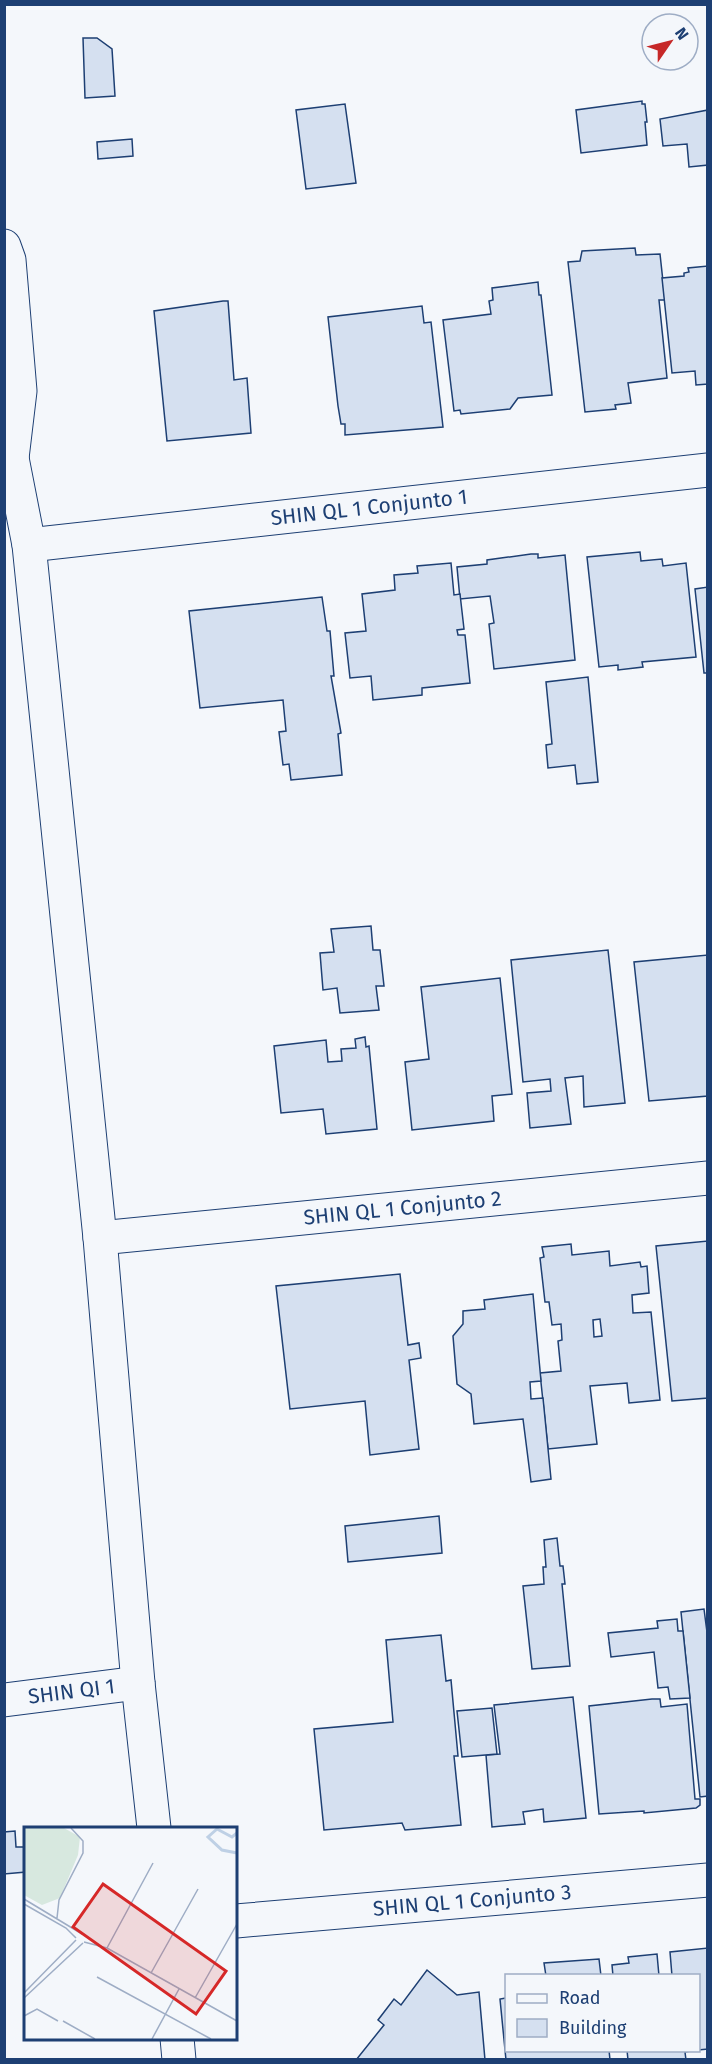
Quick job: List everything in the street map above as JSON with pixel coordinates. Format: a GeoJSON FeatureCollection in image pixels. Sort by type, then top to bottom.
{"type":"FeatureCollection","features":[{"type":"Feature","properties":{"kind":"street"},"geometry":{"type":"LineString","coordinates":[[4,246],[9,260],[20,391],[8,445],[29,545],[99,1238],[138,1683],[154,1827]]}},
{"type":"Feature","properties":{"kind":"street","name":"SHIN QL 1 Conjunto 1"},"geometry":{"type":"LineString","coordinates":[[29,545],[708,470]]}},
{"type":"Feature","properties":{"kind":"street","name":"SHIN QL 1 Conjunto 2"},"geometry":{"type":"LineString","coordinates":[[99,1238],[708,1178]]}},
{"type":"Feature","properties":{"kind":"street","name":"SHIN QI 1"},"geometry":{"type":"LineString","coordinates":[[4,1700],[138,1683]]}},
{"type":"Feature","properties":{"kind":"street","name":"SHIN QL 1 Conjunto 3"},"geometry":{"type":"LineString","coordinates":[[237,1921],[708,1880]]}},
{"type":"Feature","properties":{"kind":"street"},"geometry":{"type":"LineString","coordinates":[[177,2040],[180,2060]]}},
{"type":"Feature","properties":{"kind":"building"},"geometry":{"type":"Polygon","coordinates":[[[83,38],[97,38],[112,49],[115,96],[85,98],[83,38]]]}},
{"type":"Feature","properties":{"kind":"building"},"geometry":{"type":"Polygon","coordinates":[[[642,101],[642,104],[645,104],[647,145],[581,153],[576,110],[642,101]]]}},
{"type":"Feature","properties":{"kind":"building"},"geometry":{"type":"Polygon","coordinates":[[[345,104],[356,183],[306,189],[296,110],[345,104]]]}},
{"type":"Feature","properties":{"kind":"building"},"geometry":{"type":"Polygon","coordinates":[[[708,110],[708,165],[689,167],[687,144],[663,146],[660,119],[708,110]]]}},
{"type":"Feature","properties":{"kind":"building"},"geometry":{"type":"Polygon","coordinates":[[[132,139],[133,156],[98,159],[97,142],[132,139]]]}},
{"type":"Feature","properties":{"kind":"building"},"geometry":{"type":"Polygon","coordinates":[[[635,248],[636,255],[660,254],[665,300],[659,300],[667,378],[628,383],[631,403],[615,405],[616,409],[585,412],[568,262],[580,261],[582,251],[635,248]]]}},
{"type":"Feature","properties":{"kind":"building"},"geometry":{"type":"Polygon","coordinates":[[[708,266],[708,384],[696,385],[695,371],[672,373],[662,278],[684,276],[684,273],[689,272],[688,268],[708,266]]]}},
{"type":"Feature","properties":{"kind":"building"},"geometry":{"type":"Polygon","coordinates":[[[538,282],[552,395],[518,398],[510,409],[461,414],[460,410],[454,411],[443,320],[491,314],[489,301],[493,300],[492,288],[538,282]]]}},
{"type":"Feature","properties":{"kind":"building"},"geometry":{"type":"Polygon","coordinates":[[[228,301],[234,380],[247,378],[251,433],[167,441],[154,311],[228,301]]]}},
{"type":"Feature","properties":{"kind":"building"},"geometry":{"type":"Polygon","coordinates":[[[422,306],[424,323],[431,322],[443,427],[345,435],[345,424],[341,424],[338,406],[328,317],[422,306]]]}},
{"type":"Feature","properties":{"kind":"building"},"geometry":{"type":"Polygon","coordinates":[[[640,552],[641,561],[662,559],[663,566],[686,563],[696,657],[642,662],[643,667],[618,670],[618,665],[599,667],[587,557],[640,552]]]}},
{"type":"Feature","properties":{"kind":"building"},"geometry":{"type":"Polygon","coordinates":[[[538,554],[538,558],[565,555],[575,660],[494,669],[489,624],[494,623],[490,596],[460,599],[457,567],[487,564],[487,560],[538,554]]]}},
{"type":"Feature","properties":{"kind":"building"},"geometry":{"type":"Polygon","coordinates":[[[451,563],[454,595],[460,594],[464,629],[457,630],[458,635],[465,635],[470,683],[422,688],[422,695],[373,700],[371,676],[350,678],[345,633],[366,631],[362,594],[395,590],[394,575],[418,573],[417,566],[451,563]]]}},
{"type":"Feature","properties":{"kind":"building"},"geometry":{"type":"Polygon","coordinates":[[[708,587],[708,673],[704,673],[695,589],[708,587]]]}},
{"type":"Feature","properties":{"kind":"building"},"geometry":{"type":"Polygon","coordinates":[[[322,597],[327,631],[330,631],[334,676],[331,676],[341,733],[338,734],[342,775],[291,780],[289,764],[283,765],[279,732],[286,731],[283,700],[200,708],[189,611],[322,597]]]}},
{"type":"Feature","properties":{"kind":"building"},"geometry":{"type":"Polygon","coordinates":[[[588,677],[598,782],[577,784],[575,765],[548,768],[546,745],[552,744],[546,682],[588,677]]]}},
{"type":"Feature","properties":{"kind":"building"},"geometry":{"type":"Polygon","coordinates":[[[371,926],[373,950],[380,950],[384,986],[376,986],[379,1010],[340,1013],[337,988],[323,990],[320,953],[334,952],[331,929],[371,926]]]}},
{"type":"Feature","properties":{"kind":"building"},"geometry":{"type":"Polygon","coordinates":[[[608,950],[625,1103],[584,1107],[583,1076],[565,1078],[571,1124],[530,1128],[527,1093],[551,1091],[550,1079],[523,1082],[511,960],[608,950]]]}},
{"type":"Feature","properties":{"kind":"building"},"geometry":{"type":"Polygon","coordinates":[[[708,955],[708,1096],[649,1101],[634,962],[708,955]]]}},
{"type":"Feature","properties":{"kind":"building"},"geometry":{"type":"Polygon","coordinates":[[[500,978],[512,1094],[492,1096],[494,1121],[412,1130],[405,1062],[429,1059],[421,987],[500,978]]]}},
{"type":"Feature","properties":{"kind":"building"},"geometry":{"type":"Polygon","coordinates":[[[365,1037],[366,1047],[369,1046],[377,1129],[326,1134],[323,1109],[281,1113],[274,1046],[326,1040],[328,1062],[342,1061],[341,1049],[356,1048],[355,1039],[365,1037]]]}},
{"type":"Feature","properties":{"kind":"building"},"geometry":{"type":"Polygon","coordinates":[[[708,1241],[708,1398],[672,1401],[656,1246],[708,1241]]]}},
{"type":"Feature","properties":{"kind":"building"},"geometry":{"type":"Polygon","coordinates":[[[571,1244],[572,1255],[609,1251],[610,1266],[640,1262],[641,1267],[647,1266],[649,1293],[632,1295],[633,1313],[651,1312],[660,1400],[629,1403],[627,1383],[590,1386],[597,1444],[548,1449],[540,1373],[561,1371],[558,1341],[562,1340],[561,1324],[552,1325],[549,1302],[545,1302],[540,1258],[544,1257],[542,1247],[571,1244]],[[600,1319],[593,1320],[594,1337],[602,1336],[600,1319]]]}},
{"type":"Feature","properties":{"kind":"building"},"geometry":{"type":"Polygon","coordinates":[[[400,1274],[408,1345],[419,1343],[421,1358],[409,1360],[419,1449],[370,1455],[365,1401],[290,1409],[276,1286],[400,1274]]]}},
{"type":"Feature","properties":{"kind":"building"},"geometry":{"type":"Polygon","coordinates":[[[533,1294],[541,1381],[530,1382],[531,1399],[543,1398],[551,1479],[531,1482],[523,1419],[474,1424],[471,1394],[457,1384],[453,1336],[463,1324],[463,1311],[485,1309],[484,1300],[533,1294]]]}},
{"type":"Feature","properties":{"kind":"building"},"geometry":{"type":"Polygon","coordinates":[[[439,1516],[442,1553],[348,1562],[345,1526],[439,1516]]]}},
{"type":"Feature","properties":{"kind":"building"},"geometry":{"type":"Polygon","coordinates":[[[557,1538],[560,1566],[563,1566],[565,1584],[562,1584],[570,1666],[532,1669],[523,1586],[544,1584],[543,1567],[546,1567],[544,1540],[557,1538]]]}},
{"type":"Feature","properties":{"kind":"building"},"geometry":{"type":"Polygon","coordinates":[[[704,1609],[708,1640],[708,1796],[700,1797],[681,1612],[704,1609]]]}},
{"type":"Feature","properties":{"kind":"building"},"geometry":{"type":"Polygon","coordinates":[[[677,1619],[678,1631],[683,1631],[690,1698],[670,1699],[668,1687],[658,1688],[654,1652],[611,1657],[608,1633],[658,1628],[657,1621],[677,1619]]]}},
{"type":"Feature","properties":{"kind":"building"},"geometry":{"type":"Polygon","coordinates":[[[441,1635],[446,1681],[451,1680],[458,1756],[454,1756],[461,1825],[405,1830],[402,1823],[324,1830],[314,1729],[393,1722],[386,1640],[441,1635]]]}},
{"type":"Feature","properties":{"kind":"building"},"geometry":{"type":"Polygon","coordinates":[[[573,1697],[586,1818],[544,1822],[543,1809],[523,1812],[525,1824],[492,1827],[486,1755],[500,1754],[494,1705],[573,1697]]]}},
{"type":"Feature","properties":{"kind":"building"},"geometry":{"type":"Polygon","coordinates":[[[660,1699],[661,1707],[687,1704],[695,1799],[700,1799],[700,1805],[696,1808],[644,1813],[644,1811],[599,1814],[589,1706],[660,1699]]]}},
{"type":"Feature","properties":{"kind":"building"},"geometry":{"type":"Polygon","coordinates":[[[492,1708],[497,1754],[462,1757],[457,1711],[492,1708]]]}},
{"type":"Feature","properties":{"kind":"building"},"geometry":{"type":"Polygon","coordinates":[[[15,1831],[16,1847],[24,1847],[24,1872],[4,1874],[4,1832],[15,1831]]]}},
{"type":"Feature","properties":{"kind":"building"},"geometry":{"type":"Polygon","coordinates":[[[708,1948],[708,2049],[700,2050],[700,1974],[672,1974],[670,1952],[708,1948]]]}},
{"type":"Feature","properties":{"kind":"building"},"geometry":{"type":"Polygon","coordinates":[[[657,1954],[659,1974],[613,1974],[612,1965],[629,1963],[628,1957],[657,1954]]]}},
{"type":"Feature","properties":{"kind":"building"},"geometry":{"type":"Polygon","coordinates":[[[599,1959],[601,1974],[546,1974],[544,1963],[599,1959]]]}},
{"type":"Feature","properties":{"kind":"building"},"geometry":{"type":"Polygon","coordinates":[[[427,1970],[457,1995],[479,1992],[485,2060],[356,2060],[384,2025],[378,2020],[394,1999],[401,2005],[427,1970]]]}},
{"type":"Feature","properties":{"kind":"building"},"geometry":{"type":"Polygon","coordinates":[[[505,1998],[505,2050],[500,1999],[505,1998]]]}},
{"type":"Feature","properties":{"kind":"building"},"geometry":{"type":"Polygon","coordinates":[[[505,2052],[609,2052],[610,2060],[506,2060],[505,2052]]]}},
{"type":"Feature","properties":{"kind":"building"},"geometry":{"type":"Polygon","coordinates":[[[627,2052],[685,2052],[686,2060],[628,2060],[627,2052]]]}}]}
